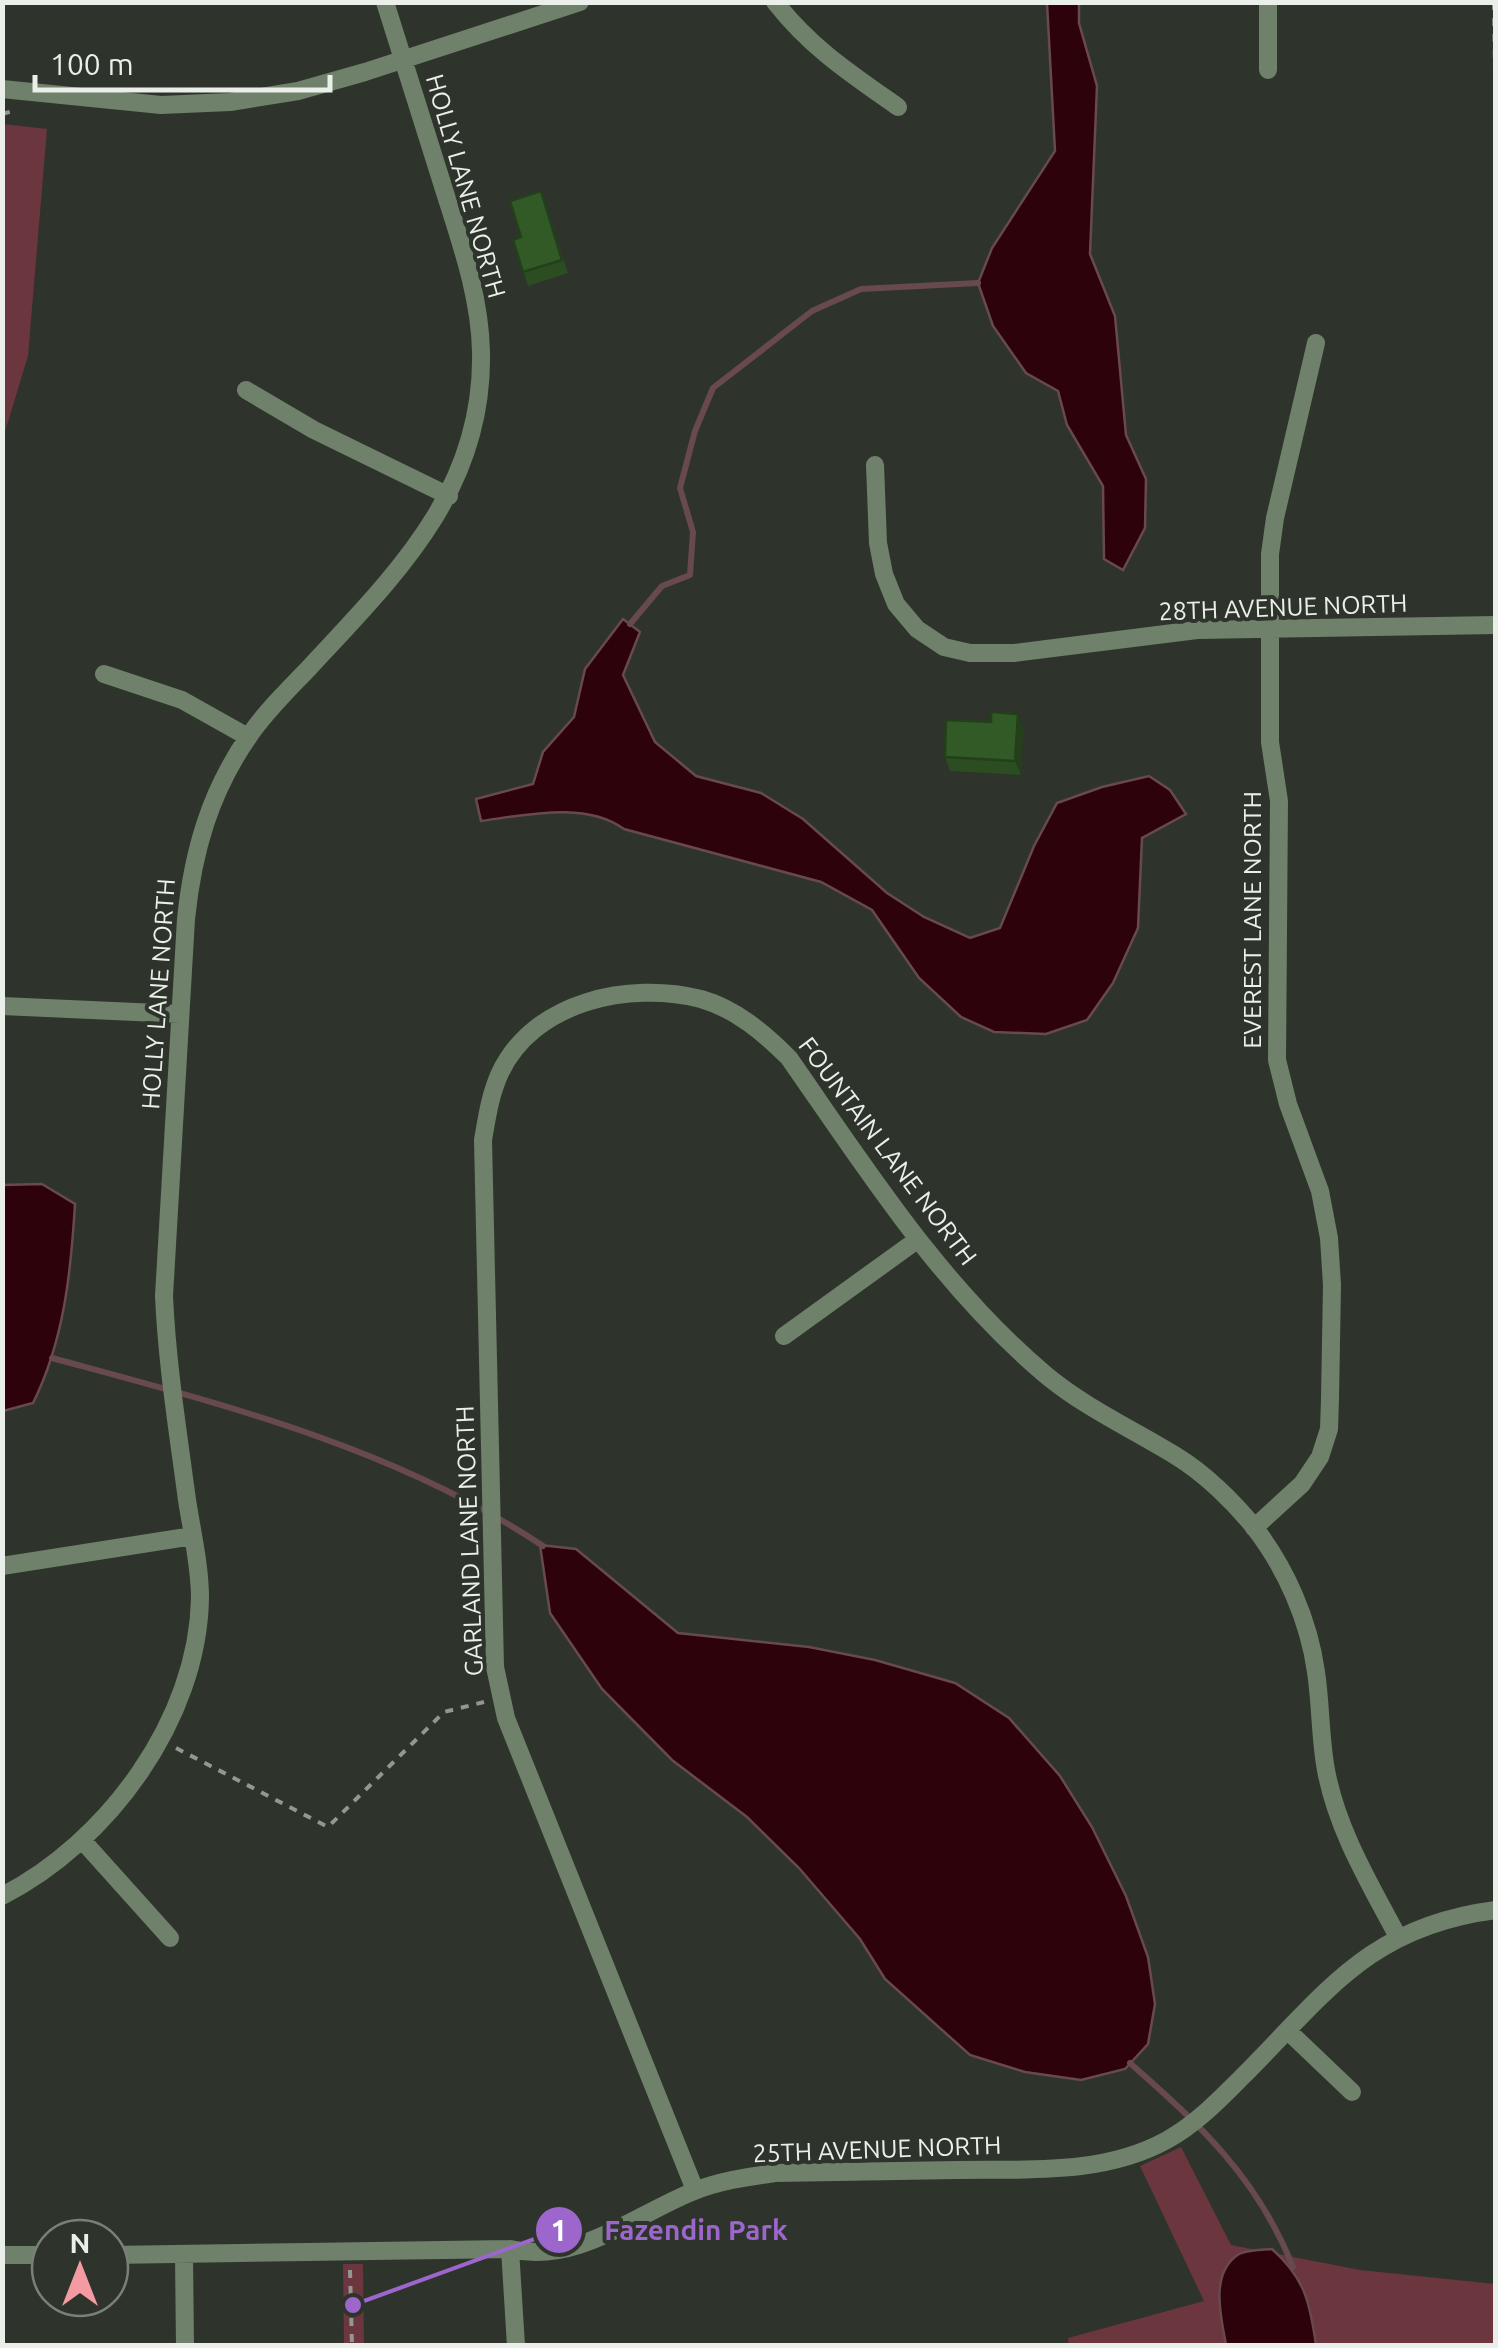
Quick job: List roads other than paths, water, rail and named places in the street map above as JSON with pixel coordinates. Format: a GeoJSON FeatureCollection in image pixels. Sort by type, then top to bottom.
{"type":"FeatureCollection","features":[{"type":"Feature","properties":{"kind":"street","name":"HOLLY LANE NORTH"},"geometry":{"type":"LineString","coordinates":[[2,1896],[27,1883],[82,1840],[104,1820],[134,1781],[159,1738],[189,1670],[196,1633],[200,1597],[166,1348],[164,1296],[191,868],[206,817],[226,771],[248,737],[419,545],[449,496],[478,404],[478,318],[464,250],[385,2]]}},
{"type":"Feature","properties":{"kind":"street"},"geometry":{"type":"LineString","coordinates":[[2,89],[161,105],[230,102],[298,91],[580,2]]}},
{"type":"Feature","properties":{"kind":"street"},"geometry":{"type":"LineString","coordinates":[[775,2],[826,58],[898,107]]}},
{"type":"Feature","properties":{"kind":"street"},"geometry":{"type":"LineString","coordinates":[[1268,2],[1268,70]]}},
{"type":"Feature","properties":{"kind":"street","name":"EVEREST LANE NORTH"},"geometry":{"type":"LineString","coordinates":[[1254,1528],[1302,1484],[1320,1458],[1329,1428],[1332,1286],[1326,1222],[1320,1191],[1288,1104],[1277,1060],[1279,801],[1270,742],[1270,554],[1316,343]]}},
{"type":"Feature","properties":{"kind":"street"},"geometry":{"type":"LineString","coordinates":[[246,390],[314,430],[449,496]]}},
{"type":"Feature","properties":{"kind":"street","name":"28TH AVENUE NORTH"},"geometry":{"type":"LineString","coordinates":[[875,464],[878,542],[884,574],[896,604],[918,629],[944,647],[970,654],[1014,654],[1197,630],[1496,625]]}},
{"type":"Feature","properties":{"kind":"street"},"geometry":{"type":"LineString","coordinates":[[104,674],[182,700],[248,737]]}},
{"type":"Feature","properties":{"kind":"street","name":"FOUNTAIN LANE NORTH"},"geometry":{"type":"LineString","coordinates":[[520,1042],[544,1022],[572,1007],[631,993],[702,1000],[734,1013],[789,1058],[917,1240],[1008,1340],[1088,1406],[1179,1458],[1218,1490],[1254,1528],[1282,1572],[1304,1619],[1316,1670],[1325,1769],[1338,1815],[1398,1937]]}},
{"type":"Feature","properties":{"kind":"street"},"geometry":{"type":"LineString","coordinates":[[2,1006],[180,1014]]}},
{"type":"Feature","properties":{"kind":"street","name":"GARLAND LANE NORTH"},"geometry":{"type":"LineString","coordinates":[[520,1042],[501,1071],[488,1105],[483,1140],[496,1667],[506,1718],[695,2190]]}},
{"type":"Feature","properties":{"kind":"street"},"geometry":{"type":"LineString","coordinates":[[784,1336],[917,1240]]}},
{"type":"Feature","properties":{"kind":"street"},"geometry":{"type":"LineString","coordinates":[[2,1566],[193,1536]]}},
{"type":"Feature","properties":{"kind":"street"},"geometry":{"type":"LineString","coordinates":[[82,1840],[170,1938]]}},
{"type":"Feature","properties":{"kind":"street","name":"25TH AVENUE NORTH"},"geometry":{"type":"LineString","coordinates":[[130,2255],[510,2249],[533,2254],[581,2244],[695,2190],[740,2178],[775,2173],[1053,2169],[1131,2156],[1167,2140],[1200,2118],[1352,1966],[1398,1937],[1462,1914],[1496,1910]]}},
{"type":"Feature","properties":{"kind":"street"},"geometry":{"type":"LineString","coordinates":[[1288,2031],[1352,2092]]}},
{"type":"Feature","properties":{"kind":"street"},"geometry":{"type":"LineString","coordinates":[[510,2249],[516,2346]]}},
{"type":"Feature","properties":{"kind":"street"},"geometry":{"type":"LineString","coordinates":[[2,2255],[30,2255]]}},
{"type":"Feature","properties":{"kind":"street"},"geometry":{"type":"LineString","coordinates":[[184,2256],[184,2346]]}},
{"type":"Feature","properties":{"kind":"waterway"},"geometry":{"type":"LineString","coordinates":[[630,624],[662,586],[690,575],[693,532],[680,488],[695,431],[713,388],[812,311],[861,289],[978,283]]}},
{"type":"Feature","properties":{"kind":"waterway"},"geometry":{"type":"LineString","coordinates":[[52,1358],[243,1412],[367,1455],[428,1481],[543,1546]]}},
{"type":"Feature","properties":{"kind":"waterway"},"geometry":{"type":"LineString","coordinates":[[1130,2063],[1225,2155],[1262,2206],[1293,2267]]}},
{"type":"Feature","properties":{"kind":"place","name":"Fazendin Park"},"geometry":{"type":"Point","coordinates":[353,2305]}}]}
